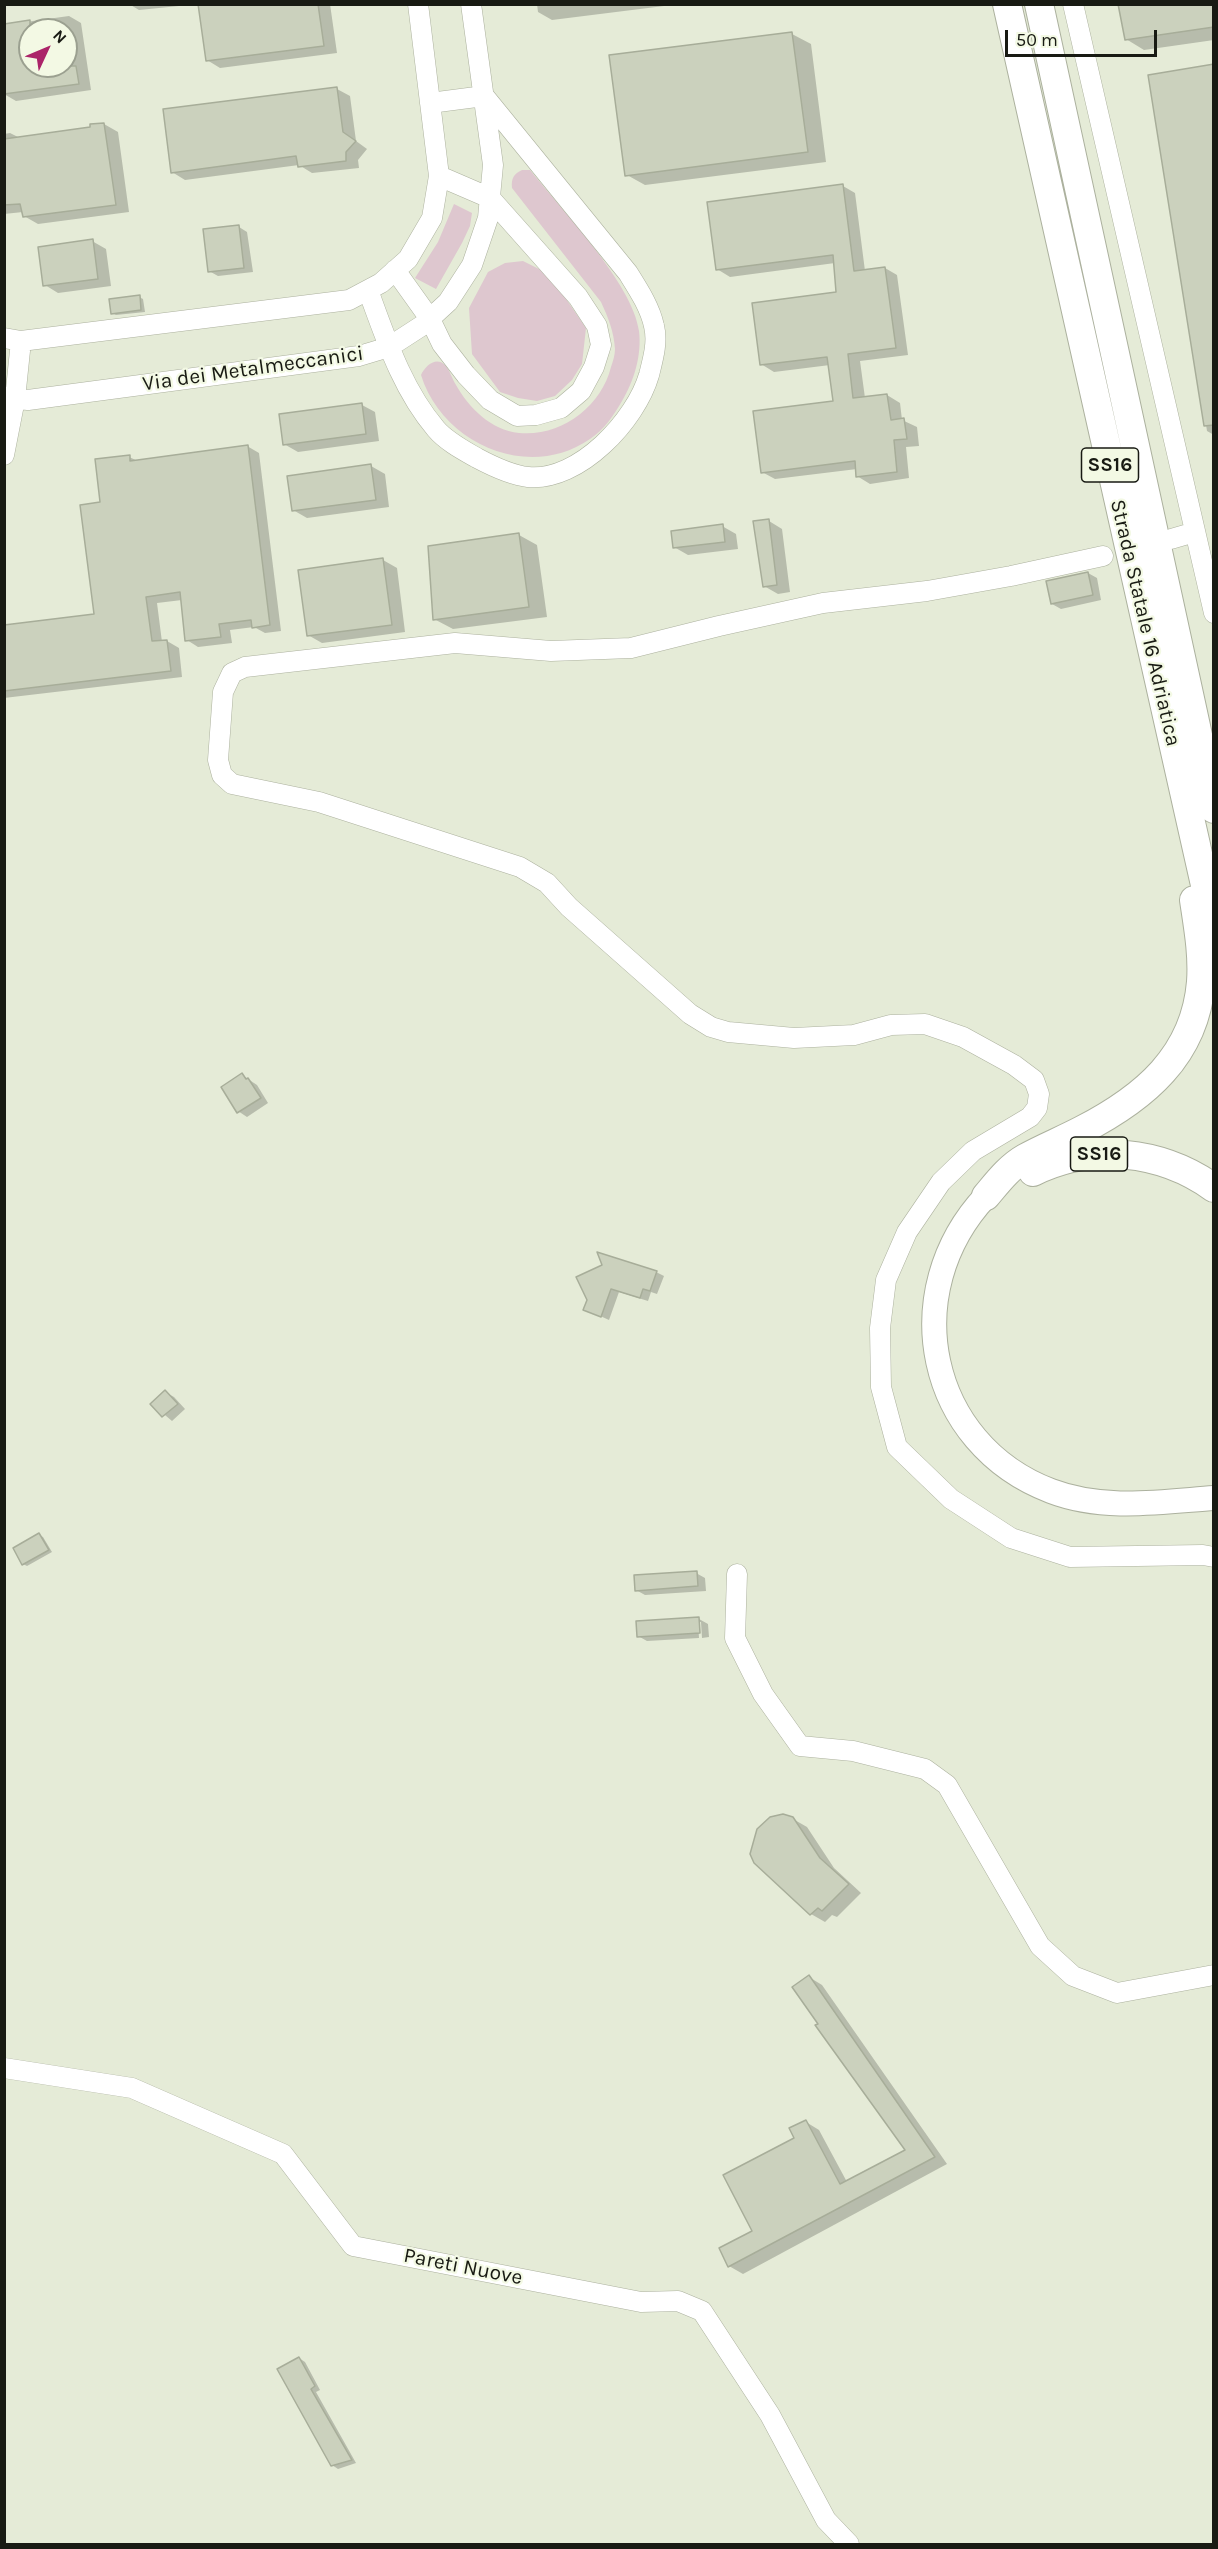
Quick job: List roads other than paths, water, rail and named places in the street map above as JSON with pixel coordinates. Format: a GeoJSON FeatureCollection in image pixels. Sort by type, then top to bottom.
{"type":"FeatureCollection","features":[{"type":"Feature","properties":{"kind":"highway","name":"Strada Statale 16 Adriatica"},"geometry":{"type":"LineString","coordinates":[[1007,4],[1214,925]]}},
{"type":"Feature","properties":{"kind":"highway","name":"Strada Statale 16 Adriatica"},"geometry":{"type":"LineString","coordinates":[[1039,4],[1214,809]]}},
{"type":"Feature","properties":{"kind":"highway","name":"SS16"},"geometry":{"type":"LineString","coordinates":[[986,1196],[1006,1173],[1025,1158],[1099,1122],[1147,1089],[1172,1061],[1190,1027],[1199,997],[1200,943],[1173,746]]}},
{"type":"Feature","properties":{"kind":"highway","name":"SS16"},"geometry":{"type":"LineString","coordinates":[[986,1196],[1047,1166],[1081,1156],[1108,1154],[1134,1155],[1164,1162],[1191,1174],[1214,1188]]}},
{"type":"Feature","properties":{"kind":"main road"},"geometry":{"type":"LineString","coordinates":[[986,1196],[967,1219],[952,1244],[938,1281],[933,1309],[934,1346],[944,1382],[960,1416],[970,1431],[982,1446],[1008,1468],[1041,1487],[1063,1495],[1090,1501],[1117,1503],[1205,1499]]}},
{"type":"Feature","properties":{"kind":"street"},"geometry":{"type":"LineString","coordinates":[[4,455],[13,340],[349,300],[368,290],[408,259],[432,218],[439,176],[418,4]]}},
{"type":"Feature","properties":{"kind":"street","name":"Via dei Metalmeccanici"},"geometry":{"type":"LineString","coordinates":[[10,398],[28,400],[347,358],[389,347],[430,319],[448,302],[472,265],[488,218],[493,165],[471,4]]}},
{"type":"Feature","properties":{"kind":"street"},"geometry":{"type":"LineString","coordinates":[[1073,4],[1214,613]]}},
{"type":"Feature","properties":{"kind":"street"},"geometry":{"type":"LineString","coordinates":[[368,290],[389,347],[408,389],[437,430],[464,450],[496,468],[529,477],[560,472],[589,456],[623,426],[644,392],[655,353],[655,327],[643,298],[628,273],[484,96],[430,103]]}},
{"type":"Feature","properties":{"kind":"street"},"geometry":{"type":"LineString","coordinates":[[395,270],[430,319],[442,344],[466,375],[490,400],[517,416],[536,415],[561,408],[581,391],[594,367],[601,345],[597,326],[578,297],[490,198],[439,176]]}},
{"type":"Feature","properties":{"kind":"street"},"geometry":{"type":"LineString","coordinates":[[1171,539],[1195,532]]}},
{"type":"Feature","properties":{"kind":"street"},"geometry":{"type":"LineString","coordinates":[[1103,555],[1011,576],[927,591],[823,603],[631,648],[551,651],[455,643],[245,667],[232,673],[223,692],[218,760],[222,775],[232,784],[319,802],[520,867],[547,883],[569,907],[690,1014],[711,1027],[728,1032],[794,1038],[854,1035],[891,1025],[925,1024],[963,1037],[1014,1065],[1034,1080],[1039,1094],[1037,1108],[1030,1117],[973,1151],[941,1182],[907,1232],[886,1280],[880,1328],[881,1387],[897,1447],[951,1499],[1011,1538],[1070,1557],[1203,1555],[1214,1557]]}},
{"type":"Feature","properties":{"kind":"street"},"geometry":{"type":"LineString","coordinates":[[737,1574],[735,1638],[763,1694],[800,1746],[853,1751],[925,1769],[947,1785],[1040,1947],[1073,1976],[1118,1993],[1214,1975]]}},
{"type":"Feature","properties":{"kind":"street","name":"Pareti Nuove"},"geometry":{"type":"LineString","coordinates":[[4,2068],[132,2088],[283,2154],[353,2246],[641,2302],[678,2301],[702,2311],[770,2415],[826,2520],[849,2544]]}}]}
